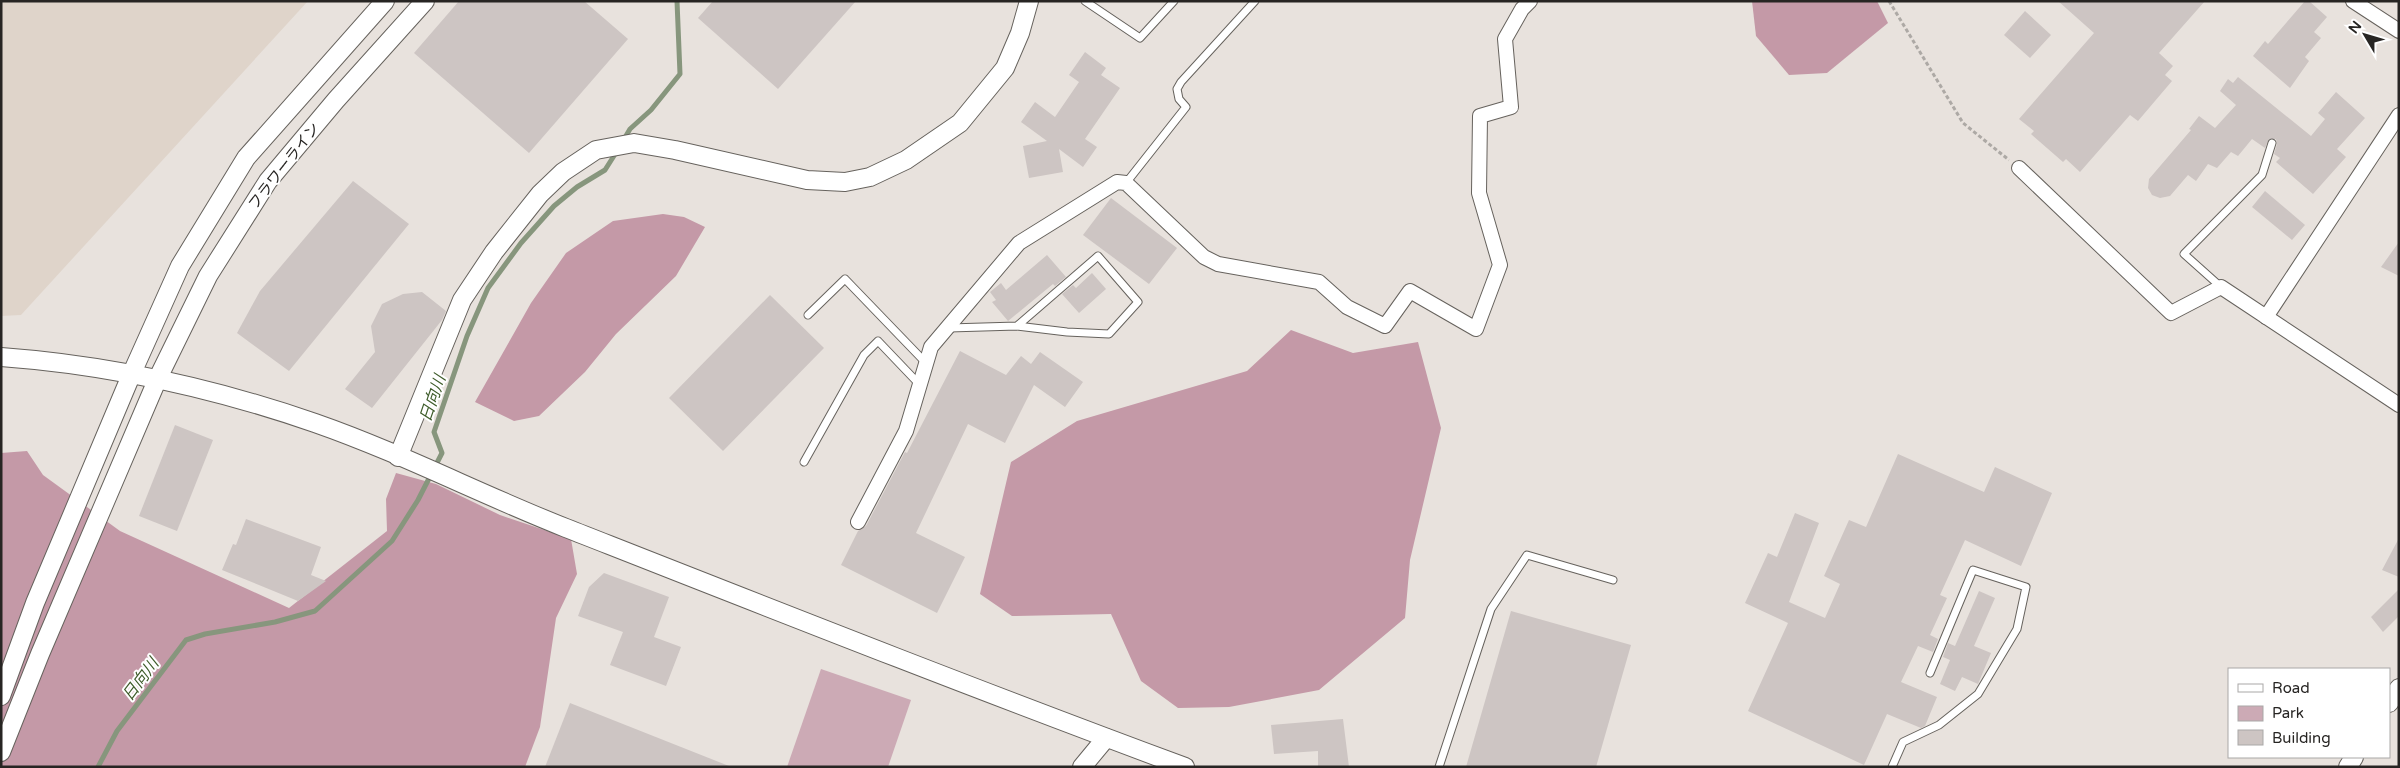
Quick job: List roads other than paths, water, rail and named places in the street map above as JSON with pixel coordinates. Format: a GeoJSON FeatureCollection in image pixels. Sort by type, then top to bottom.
{"type":"FeatureCollection","features":[{"type":"Feature","properties":{"kind":"street","name":"フラワーライン"},"geometry":{"type":"LineString","coordinates":[[1,696],[35,603],[132,373],[180,266],[246,158],[386,1]]}},
{"type":"Feature","properties":{"kind":"street","name":"フラワーライン"},"geometry":{"type":"LineString","coordinates":[[1,752],[40,654],[158,378],[208,276],[268,181],[425,1]]}},
{"type":"Feature","properties":{"kind":"street"},"geometry":{"type":"LineString","coordinates":[[398,457],[462,300],[500,244],[540,194],[563,172],[596,150],[634,144],[675,150],[807,180],[845,182],[870,177],[906,160],[960,123],[1005,68],[1020,34],[1029,1]]}},
{"type":"Feature","properties":{"kind":"street"},"geometry":{"type":"LineString","coordinates":[[858,522],[906,431],[932,347],[1019,243],[1117,182],[1126,184],[1204,257],[1218,264],[1319,282],[1347,307],[1386,326],[1410,292],[1476,328],[1500,265],[1479,193],[1480,116],[1511,107],[1505,40],[1522,9],[1530,1]]}},
{"type":"Feature","properties":{"kind":"street"},"geometry":{"type":"LineString","coordinates":[[2353,1],[2399,31]]}},
{"type":"Feature","properties":{"kind":"street"},"geometry":{"type":"LineString","coordinates":[[2266,317],[2399,114]]}},
{"type":"Feature","properties":{"kind":"street"},"geometry":{"type":"LineString","coordinates":[[2019,168],[2171,313],[2221,287],[2399,405]]}},
{"type":"Feature","properties":{"kind":"street"},"geometry":{"type":"LineString","coordinates":[[1,357],[45,360],[158,378],[237,399],[317,424],[515,508],[821,629],[1185,767]]}},
{"type":"Feature","properties":{"kind":"street"},"geometry":{"type":"LineString","coordinates":[[2390,702],[2399,688]]}},
{"type":"Feature","properties":{"kind":"street"},"geometry":{"type":"LineString","coordinates":[[1082,767],[1106,738]]}},
{"type":"Feature","properties":{"kind":"lane"},"geometry":{"type":"LineString","coordinates":[[1085,1],[1140,38],[1174,1]]}},
{"type":"Feature","properties":{"kind":"lane"},"geometry":{"type":"LineString","coordinates":[[1126,184],[1186,107],[1179,99],[1177,89],[1181,82],[1255,1]]}},
{"type":"Feature","properties":{"kind":"lane"},"geometry":{"type":"LineString","coordinates":[[2221,287],[2184,254],[2262,175],[2272,143]]}},
{"type":"Feature","properties":{"kind":"lane"},"geometry":{"type":"LineString","coordinates":[[947,328],[1017,326],[1067,332],[1109,334],[1138,302],[1098,256],[1017,326]]}},
{"type":"Feature","properties":{"kind":"lane"},"geometry":{"type":"LineString","coordinates":[[808,315],[846,279],[926,364]]}},
{"type":"Feature","properties":{"kind":"lane"},"geometry":{"type":"LineString","coordinates":[[804,462],[864,355],[878,342],[920,386]]}},
{"type":"Feature","properties":{"kind":"lane"},"geometry":{"type":"LineString","coordinates":[[1439,767],[1492,609],[1527,555],[1613,580]]}},
{"type":"Feature","properties":{"kind":"lane"},"geometry":{"type":"LineString","coordinates":[[1892,767],[1903,742],[1939,725],[1978,694],[2017,629],[2026,587],[1973,570],[1930,673]]}},
{"type":"Feature","properties":{"kind":"waterway","name":"日向川"},"geometry":{"type":"LineString","coordinates":[[623,141],[630,129],[651,110],[680,74],[677,1]]}},
{"type":"Feature","properties":{"kind":"waterway","name":"日向川"},"geometry":{"type":"LineString","coordinates":[[98,767],[117,731],[186,640],[205,634],[275,622],[315,611],[392,541],[418,500],[442,453],[434,432],[467,336],[488,288],[521,243],[554,206],[577,187],[605,170],[617,151]]}}]}
